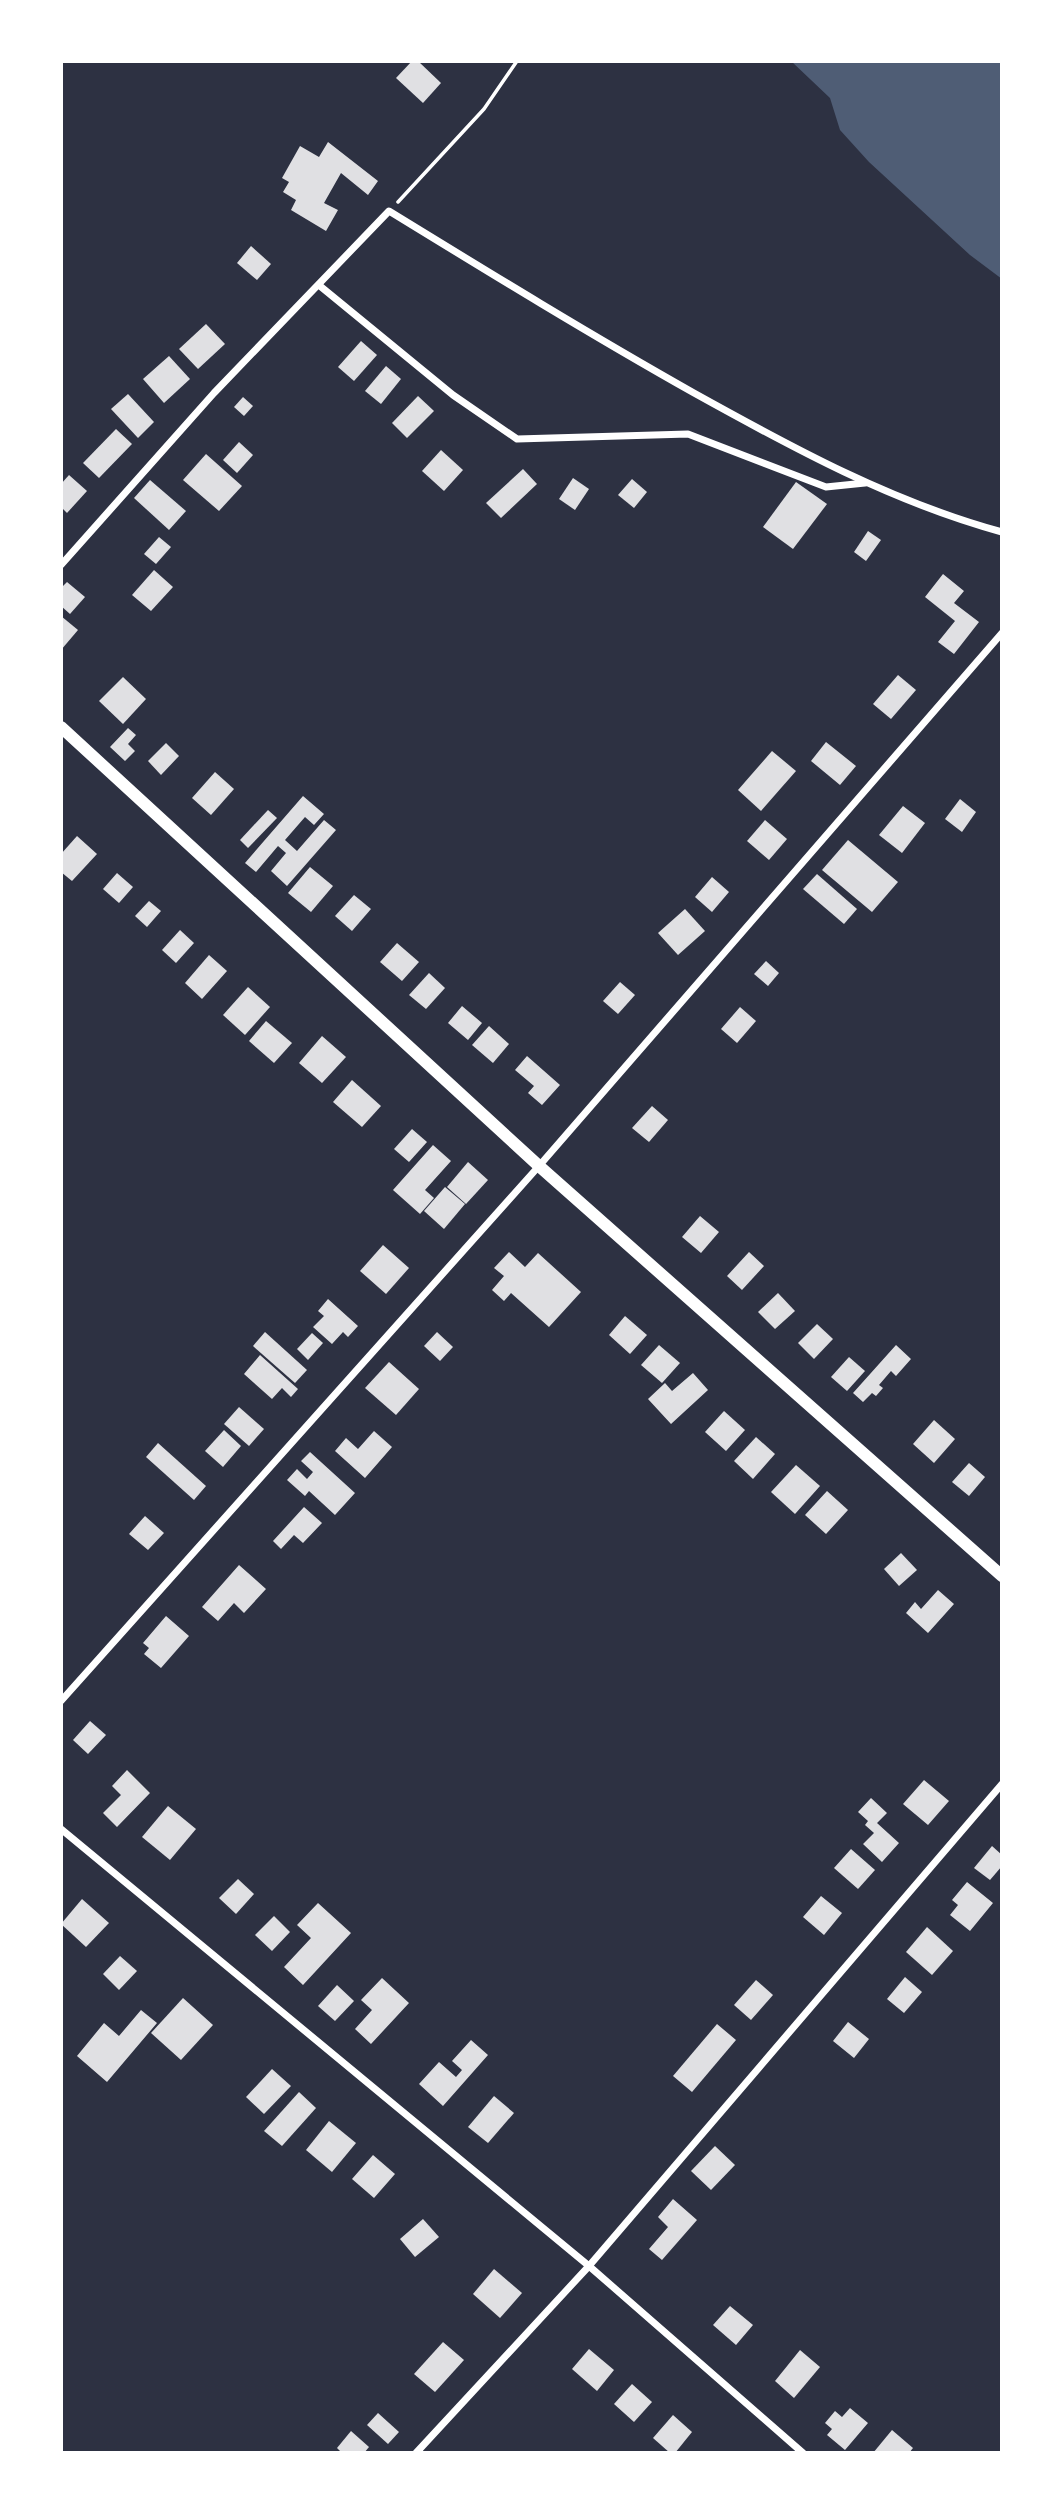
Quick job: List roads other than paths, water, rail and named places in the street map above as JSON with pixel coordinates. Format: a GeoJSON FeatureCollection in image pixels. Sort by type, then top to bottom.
{"type":"FeatureCollection","features":[{"type":"Feature","properties":{"kind":"street"},"geometry":{"type":"LineString","coordinates":[[61,565],[214,393],[320,286],[389,211],[591,334],[750,425],[865,483],[955,519],[1002,532]]}},
{"type":"Feature","properties":{"kind":"street"},"geometry":{"type":"LineString","coordinates":[[320,286],[453,395],[517,439],[688,434],[826,487],[865,483]]}},
{"type":"Feature","properties":{"kind":"street"},"geometry":{"type":"LineString","coordinates":[[61,1701],[539,1166],[1002,633]]}},
{"type":"Feature","properties":{"kind":"street"},"geometry":{"type":"LineString","coordinates":[[61,727],[539,1166],[1002,1576]]}},
{"type":"Feature","properties":{"kind":"street"},"geometry":{"type":"LineString","coordinates":[[416,2453],[589,2266],[1002,1784]]}},
{"type":"Feature","properties":{"kind":"street"},"geometry":{"type":"LineString","coordinates":[[61,1829],[589,2266],[803,2453]]}},
{"type":"Feature","properties":{"kind":"water"},"geometry":{"type":"Polygon","coordinates":[[[791,61],[999,61],[1002,64],[1002,279],[970,255],[869,162],[840,130],[830,98],[791,61]]]}}]}
